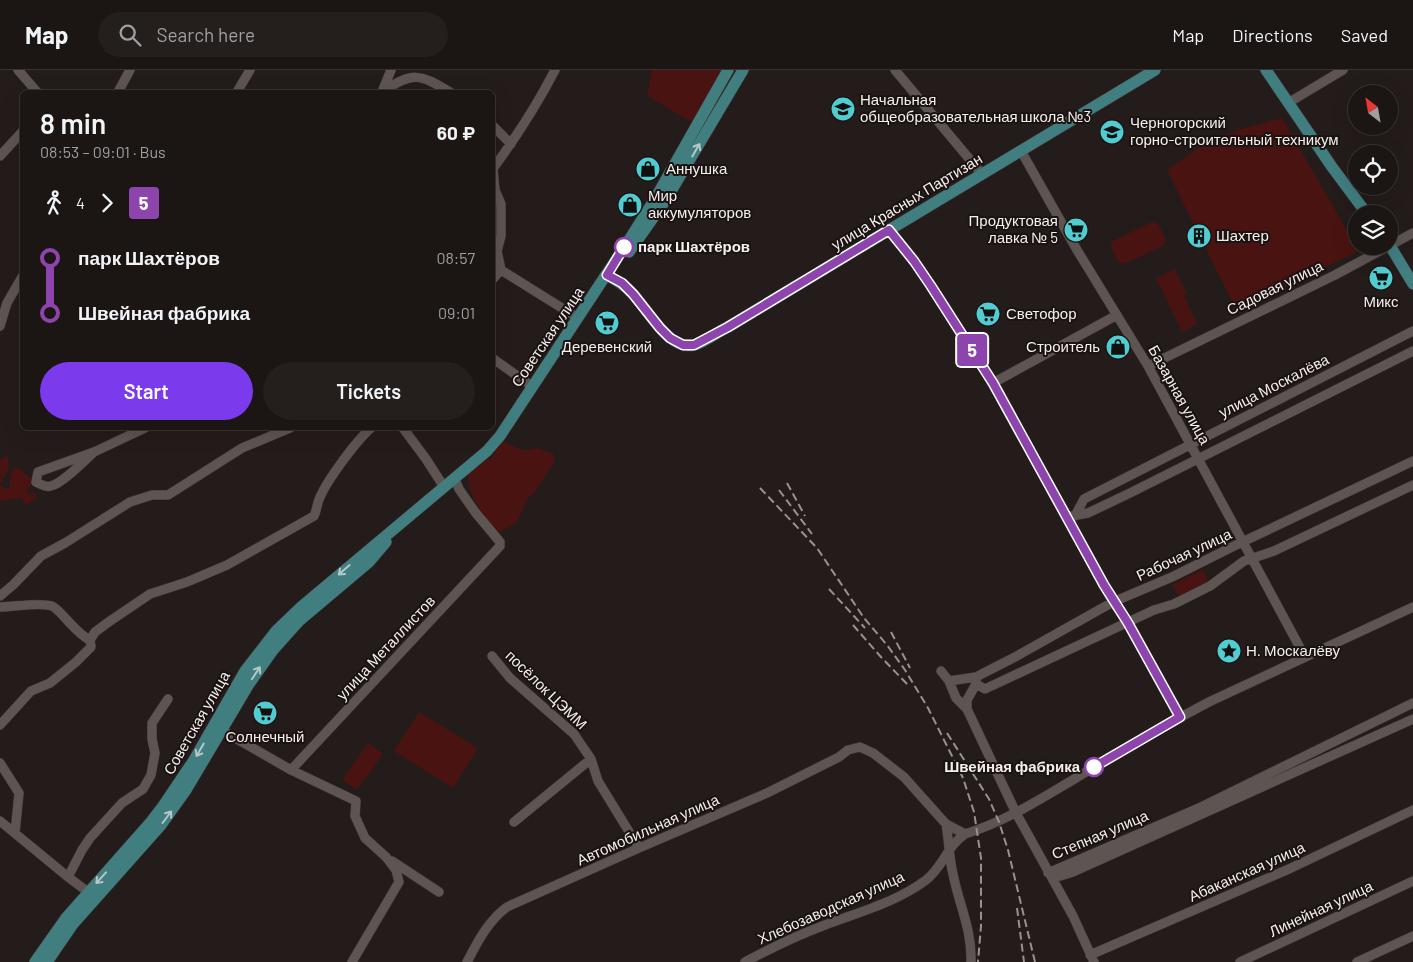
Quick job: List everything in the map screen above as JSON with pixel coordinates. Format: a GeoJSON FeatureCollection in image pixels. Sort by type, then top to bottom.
{"type":"FeatureCollection","features":[{"type":"Feature","properties":{"kind":"main road","name":"Советская улица"},"geometry":{"type":"LineString","coordinates":[[47,962],[73,924],[161,825],[186,790],[235,698],[245,671],[276,631],[301,607],[455,479],[487,451],[500,436],[655,199],[728,70]]}},
{"type":"Feature","properties":{"kind":"main road","name":"Советская улица"},"geometry":{"type":"LineString","coordinates":[[607,275],[635,245],[667,198],[743,70]]}},
{"type":"Feature","properties":{"kind":"main road","name":"улица Красных Партизан"},"geometry":{"type":"LineString","coordinates":[[607,275],[622,283],[670,338],[683,345],[694,345],[728,327],[1155,70]]}},
{"type":"Feature","properties":{"kind":"main road"},"geometry":{"type":"LineString","coordinates":[[1266,70],[1361,205]]}},
{"type":"Feature","properties":{"kind":"main road"},"geometry":{"type":"LineString","coordinates":[[1395,255],[1413,284]]}},
{"type":"Feature","properties":{"kind":"main road","name":"Советская улица"},"geometry":{"type":"LineString","coordinates":[[36,962],[66,918],[150,824],[218,728]]}},
{"type":"Feature","properties":{"kind":"street"},"geometry":{"type":"LineString","coordinates":[[18,70],[35,90]]}},
{"type":"Feature","properties":{"kind":"street"},"geometry":{"type":"LineString","coordinates":[[119,90],[130,70]]}},
{"type":"Feature","properties":{"kind":"street"},"geometry":{"type":"LineString","coordinates":[[238,90],[250,70]]}},
{"type":"Feature","properties":{"kind":"street"},"geometry":{"type":"LineString","coordinates":[[383,90],[391,70]]}},
{"type":"Feature","properties":{"kind":"street"},"geometry":{"type":"LineString","coordinates":[[495,166],[536,106],[555,70]]}},
{"type":"Feature","properties":{"kind":"street"},"geometry":{"type":"LineString","coordinates":[[895,70],[982,174]]}},
{"type":"Feature","properties":{"kind":"street"},"geometry":{"type":"LineString","coordinates":[[1288,103],[1343,70]]}},
{"type":"Feature","properties":{"kind":"street"},"geometry":{"type":"LineString","coordinates":[[385,90],[398,81],[425,78],[446,90]]}},
{"type":"Feature","properties":{"kind":"street"},"geometry":{"type":"LineString","coordinates":[[495,129],[511,144]]}},
{"type":"Feature","properties":{"kind":"street"},"geometry":{"type":"LineString","coordinates":[[0,156],[20,134]]}},
{"type":"Feature","properties":{"kind":"street","name":"Базарная улица"},"geometry":{"type":"LineString","coordinates":[[1021,151],[1077,250],[1148,366],[1305,657]]}},
{"type":"Feature","properties":{"kind":"street"},"geometry":{"type":"LineString","coordinates":[[495,190],[501,204],[501,236],[497,251],[501,270],[578,318]]}},
{"type":"Feature","properties":{"kind":"street"},"geometry":{"type":"LineString","coordinates":[[889,230],[931,286],[993,383],[1113,602],[1128,623],[1180,717]]}},
{"type":"Feature","properties":{"kind":"street","name":"Садовая улица"},"geometry":{"type":"LineString","coordinates":[[1398,240],[1413,233]]}},
{"type":"Feature","properties":{"kind":"street","name":"Садовая улица"},"geometry":{"type":"LineString","coordinates":[[1148,366],[1336,275],[1371,255]]}},
{"type":"Feature","properties":{"kind":"street"},"geometry":{"type":"LineString","coordinates":[[495,277],[501,270]]}},
{"type":"Feature","properties":{"kind":"street"},"geometry":{"type":"LineString","coordinates":[[0,326],[7,303],[20,280]]}},
{"type":"Feature","properties":{"kind":"street"},"geometry":{"type":"LineString","coordinates":[[993,383],[1117,315]]}},
{"type":"Feature","properties":{"kind":"street","name":"улица Москалёва"},"geometry":{"type":"LineString","coordinates":[[1074,516],[1084,499],[1413,331]]}},
{"type":"Feature","properties":{"kind":"street"},"geometry":{"type":"LineString","coordinates":[[1065,516],[1088,513],[1198,460],[1413,351]]}},
{"type":"Feature","properties":{"kind":"street"},"geometry":{"type":"LineString","coordinates":[[495,360],[533,387]]}},
{"type":"Feature","properties":{"kind":"street"},"geometry":{"type":"LineString","coordinates":[[94,452],[73,472],[51,486],[44,486],[36,482],[38,472],[94,452],[141,430]]}},
{"type":"Feature","properties":{"kind":"street"},"geometry":{"type":"LineString","coordinates":[[0,596],[41,556],[130,502],[152,495],[168,495],[222,459],[242,448],[285,430]]}},
{"type":"Feature","properties":{"kind":"street"},"geometry":{"type":"LineString","coordinates":[[0,725],[31,692],[50,683],[76,662],[91,647],[90,640],[96,632],[150,594],[188,582],[227,565],[314,516],[319,499],[363,435],[369,430]]}},
{"type":"Feature","properties":{"kind":"street"},"geometry":{"type":"LineString","coordinates":[[404,430],[444,488]]}},
{"type":"Feature","properties":{"kind":"street","name":"Рабочая улица"},"geometry":{"type":"LineString","coordinates":[[1413,461],[1113,602],[976,680],[985,689],[1154,610],[1174,604],[1210,586],[1244,561],[1274,551],[1413,486]]}},
{"type":"Feature","properties":{"kind":"street","name":"улица Металлистов"},"geometry":{"type":"LineString","coordinates":[[291,770],[500,546],[500,542],[459,489],[455,479]]}},
{"type":"Feature","properties":{"kind":"street"},"geometry":{"type":"LineString","coordinates":[[0,607],[53,606],[81,635],[90,640]]}},
{"type":"Feature","properties":{"kind":"street"},"geometry":{"type":"LineString","coordinates":[[946,824],[965,834],[986,827],[1016,813],[1180,717],[1413,607]]}},
{"type":"Feature","properties":{"kind":"street","name":"посёлок ЦЭММ"},"geometry":{"type":"LineString","coordinates":[[492,656],[510,678],[574,734],[591,759],[598,781],[639,848]]}},
{"type":"Feature","properties":{"kind":"street"},"geometry":{"type":"LineString","coordinates":[[941,671],[949,681],[956,698],[967,709],[1016,813],[1073,916],[1092,958]]}},
{"type":"Feature","properties":{"kind":"street"},"geometry":{"type":"LineString","coordinates":[[949,681],[976,680],[967,700],[967,709]]}},
{"type":"Feature","properties":{"kind":"street"},"geometry":{"type":"LineString","coordinates":[[68,877],[90,838],[122,803],[143,789],[151,775],[155,752],[152,739],[152,723],[168,699]]}},
{"type":"Feature","properties":{"kind":"street","name":"Степная улица"},"geometry":{"type":"LineString","coordinates":[[1048,873],[1199,808],[1413,703]]}},
{"type":"Feature","properties":{"kind":"street","name":"Степная улица"},"geometry":{"type":"LineString","coordinates":[[1048,873],[1060,876],[1073,872],[1413,719]]}},
{"type":"Feature","properties":{"kind":"street"},"geometry":{"type":"LineString","coordinates":[[218,728],[291,770],[356,801],[355,816],[365,838],[386,857],[439,892]]}},
{"type":"Feature","properties":{"kind":"street","name":"Автомобильная улица"},"geometry":{"type":"LineString","coordinates":[[467,962],[492,920],[508,907],[768,793],[839,757],[848,750],[860,746],[873,753],[904,777],[946,824]]}},
{"type":"Feature","properties":{"kind":"street"},"geometry":{"type":"LineString","coordinates":[[514,822],[591,759]]}},
{"type":"Feature","properties":{"kind":"street"},"geometry":{"type":"LineString","coordinates":[[0,762],[19,792],[15,833]]}},
{"type":"Feature","properties":{"kind":"street","name":"Абаканская улица"},"geometry":{"type":"LineString","coordinates":[[1092,958],[1289,869],[1413,810]]}},
{"type":"Feature","properties":{"kind":"street"},"geometry":{"type":"LineString","coordinates":[[1,824],[15,833],[88,892]]}},
{"type":"Feature","properties":{"kind":"street"},"geometry":{"type":"LineString","coordinates":[[946,824],[953,875],[966,921],[971,962]]}},
{"type":"Feature","properties":{"kind":"street","name":"Хлебозаводская улица"},"geometry":{"type":"LineString","coordinates":[[745,962],[823,926],[904,894],[934,873],[955,841],[965,834]]}},
{"type":"Feature","properties":{"kind":"street"},"geometry":{"type":"LineString","coordinates":[[352,962],[399,882],[396,870],[386,857]]}},
{"type":"Feature","properties":{"kind":"street","name":"Линейная улица"},"geometry":{"type":"LineString","coordinates":[[1240,962],[1413,881]]}},
{"type":"Feature","properties":{"kind":"street"},"geometry":{"type":"LineString","coordinates":[[1357,962],[1413,936]]}},
{"type":"Feature","properties":{"kind":"shaded area"},"geometry":{"type":"Polygon","coordinates":[[[652,70],[721,70],[692,122],[647,96],[652,70]]]}},
{"type":"Feature","properties":{"kind":"shaded area"},"geometry":{"type":"Polygon","coordinates":[[[1282,118],[1348,232],[1348,255],[1351,255],[1236,310],[1167,170],[1201,146],[1237,130],[1282,118]]]}},
{"type":"Feature","properties":{"kind":"shaded area"},"geometry":{"type":"Polygon","coordinates":[[[1152,222],[1158,224],[1166,240],[1163,246],[1124,264],[1118,262],[1111,243],[1152,222]]]}},
{"type":"Feature","properties":{"kind":"shaded area"},"geometry":{"type":"Polygon","coordinates":[[[1175,269],[1187,294],[1184,296],[1197,324],[1182,332],[1156,278],[1175,269]]]}},
{"type":"Feature","properties":{"kind":"shaded area"},"geometry":{"type":"Polygon","coordinates":[[[503,441],[521,450],[537,448],[553,453],[555,461],[536,490],[528,498],[517,522],[497,532],[474,498],[468,474],[474,467],[481,466],[484,459],[490,459],[503,441]]]}},
{"type":"Feature","properties":{"kind":"shaded area"},"geometry":{"type":"Polygon","coordinates":[[[7,456],[9,469],[0,484],[2,474],[0,474],[0,460],[7,456]]]}},
{"type":"Feature","properties":{"kind":"shaded area"},"geometry":{"type":"Polygon","coordinates":[[[14,467],[17,468],[32,480],[27,492],[30,495],[36,493],[36,498],[26,506],[22,498],[0,501],[0,484],[4,488],[9,489],[11,473],[14,467]]]}},
{"type":"Feature","properties":{"kind":"shaded area"},"geometry":{"type":"Polygon","coordinates":[[[1203,570],[1208,580],[1207,582],[1179,596],[1173,585],[1203,570]]]}},
{"type":"Feature","properties":{"kind":"shaded area"},"geometry":{"type":"Polygon","coordinates":[[[419,712],[478,748],[453,788],[394,751],[419,712]]]}},
{"type":"Feature","properties":{"kind":"shaded area"},"geometry":{"type":"Polygon","coordinates":[[[368,743],[383,754],[357,790],[342,780],[368,743]]]}},
{"type":"Feature","properties":{"kind":"railway"},"geometry":{"type":"LineString","coordinates":[[787,483],[805,516]]}},
{"type":"Feature","properties":{"kind":"railway"},"geometry":{"type":"LineString","coordinates":[[760,488],[817,548],[864,618],[905,670],[928,708],[963,778],[974,812],[981,858],[981,926],[978,962]]}},
{"type":"Feature","properties":{"kind":"railway"},"geometry":{"type":"LineString","coordinates":[[779,490],[812,534]]}},
{"type":"Feature","properties":{"kind":"railway"},"geometry":{"type":"LineString","coordinates":[[829,589],[865,628]]}},
{"type":"Feature","properties":{"kind":"railway"},"geometry":{"type":"LineString","coordinates":[[853,625],[909,686]]}},
{"type":"Feature","properties":{"kind":"railway"},"geometry":{"type":"LineString","coordinates":[[891,632],[910,668]]}},
{"type":"Feature","properties":{"kind":"railway"},"geometry":{"type":"LineString","coordinates":[[947,733],[989,799],[999,822],[1008,850],[1035,962]]}},
{"type":"Feature","properties":{"kind":"railway"},"geometry":{"type":"LineString","coordinates":[[1017,908],[1024,962]]}},
{"type":"Feature","properties":{"kind":"bus line","name":"5"},"geometry":{"type":"LineString","coordinates":[[624,247],[607,275],[622,283],[670,338],[683,345],[694,345],[728,327],[889,230],[931,286],[993,383],[1113,602],[1128,623],[1180,717],[1094,767]]}},
{"type":"Feature","properties":{"kind":"place","name":"Начальная общеобразовательная школа №3"},"geometry":{"type":"Point","coordinates":[843,109]}},
{"type":"Feature","properties":{"kind":"place","name":"Черногорский горно-строительный техникум"},"geometry":{"type":"Point","coordinates":[1112,132]}},
{"type":"Feature","properties":{"kind":"place","name":"Аннушка"},"geometry":{"type":"Point","coordinates":[648,169]}},
{"type":"Feature","properties":{"kind":"place","name":"Мир аккумуляторов"},"geometry":{"type":"Point","coordinates":[630,205]}},
{"type":"Feature","properties":{"kind":"place","name":"Продуктовая лавка № 5"},"geometry":{"type":"Point","coordinates":[1076,230]}},
{"type":"Feature","properties":{"kind":"place","name":"Шахтер"},"geometry":{"type":"Point","coordinates":[1199,236]}},
{"type":"Feature","properties":{"kind":"place","name":"парк Шахтёров"},"geometry":{"type":"Point","coordinates":[624,247]}},
{"type":"Feature","properties":{"kind":"place","name":"Микс"},"geometry":{"type":"Point","coordinates":[1381,278]}},
{"type":"Feature","properties":{"kind":"place","name":"Светофор"},"geometry":{"type":"Point","coordinates":[988,314]}},
{"type":"Feature","properties":{"kind":"place","name":"Деревенский"},"geometry":{"type":"Point","coordinates":[607,323]}},
{"type":"Feature","properties":{"kind":"place","name":"Строитель"},"geometry":{"type":"Point","coordinates":[1118,347]}},
{"type":"Feature","properties":{"kind":"place","name":"Н. Москалёву"},"geometry":{"type":"Point","coordinates":[1229,651]}},
{"type":"Feature","properties":{"kind":"place","name":"Солнечный"},"geometry":{"type":"Point","coordinates":[265,713]}},
{"type":"Feature","properties":{"kind":"place","name":"Швейная фабрика"},"geometry":{"type":"Point","coordinates":[1094,767]}}]}
